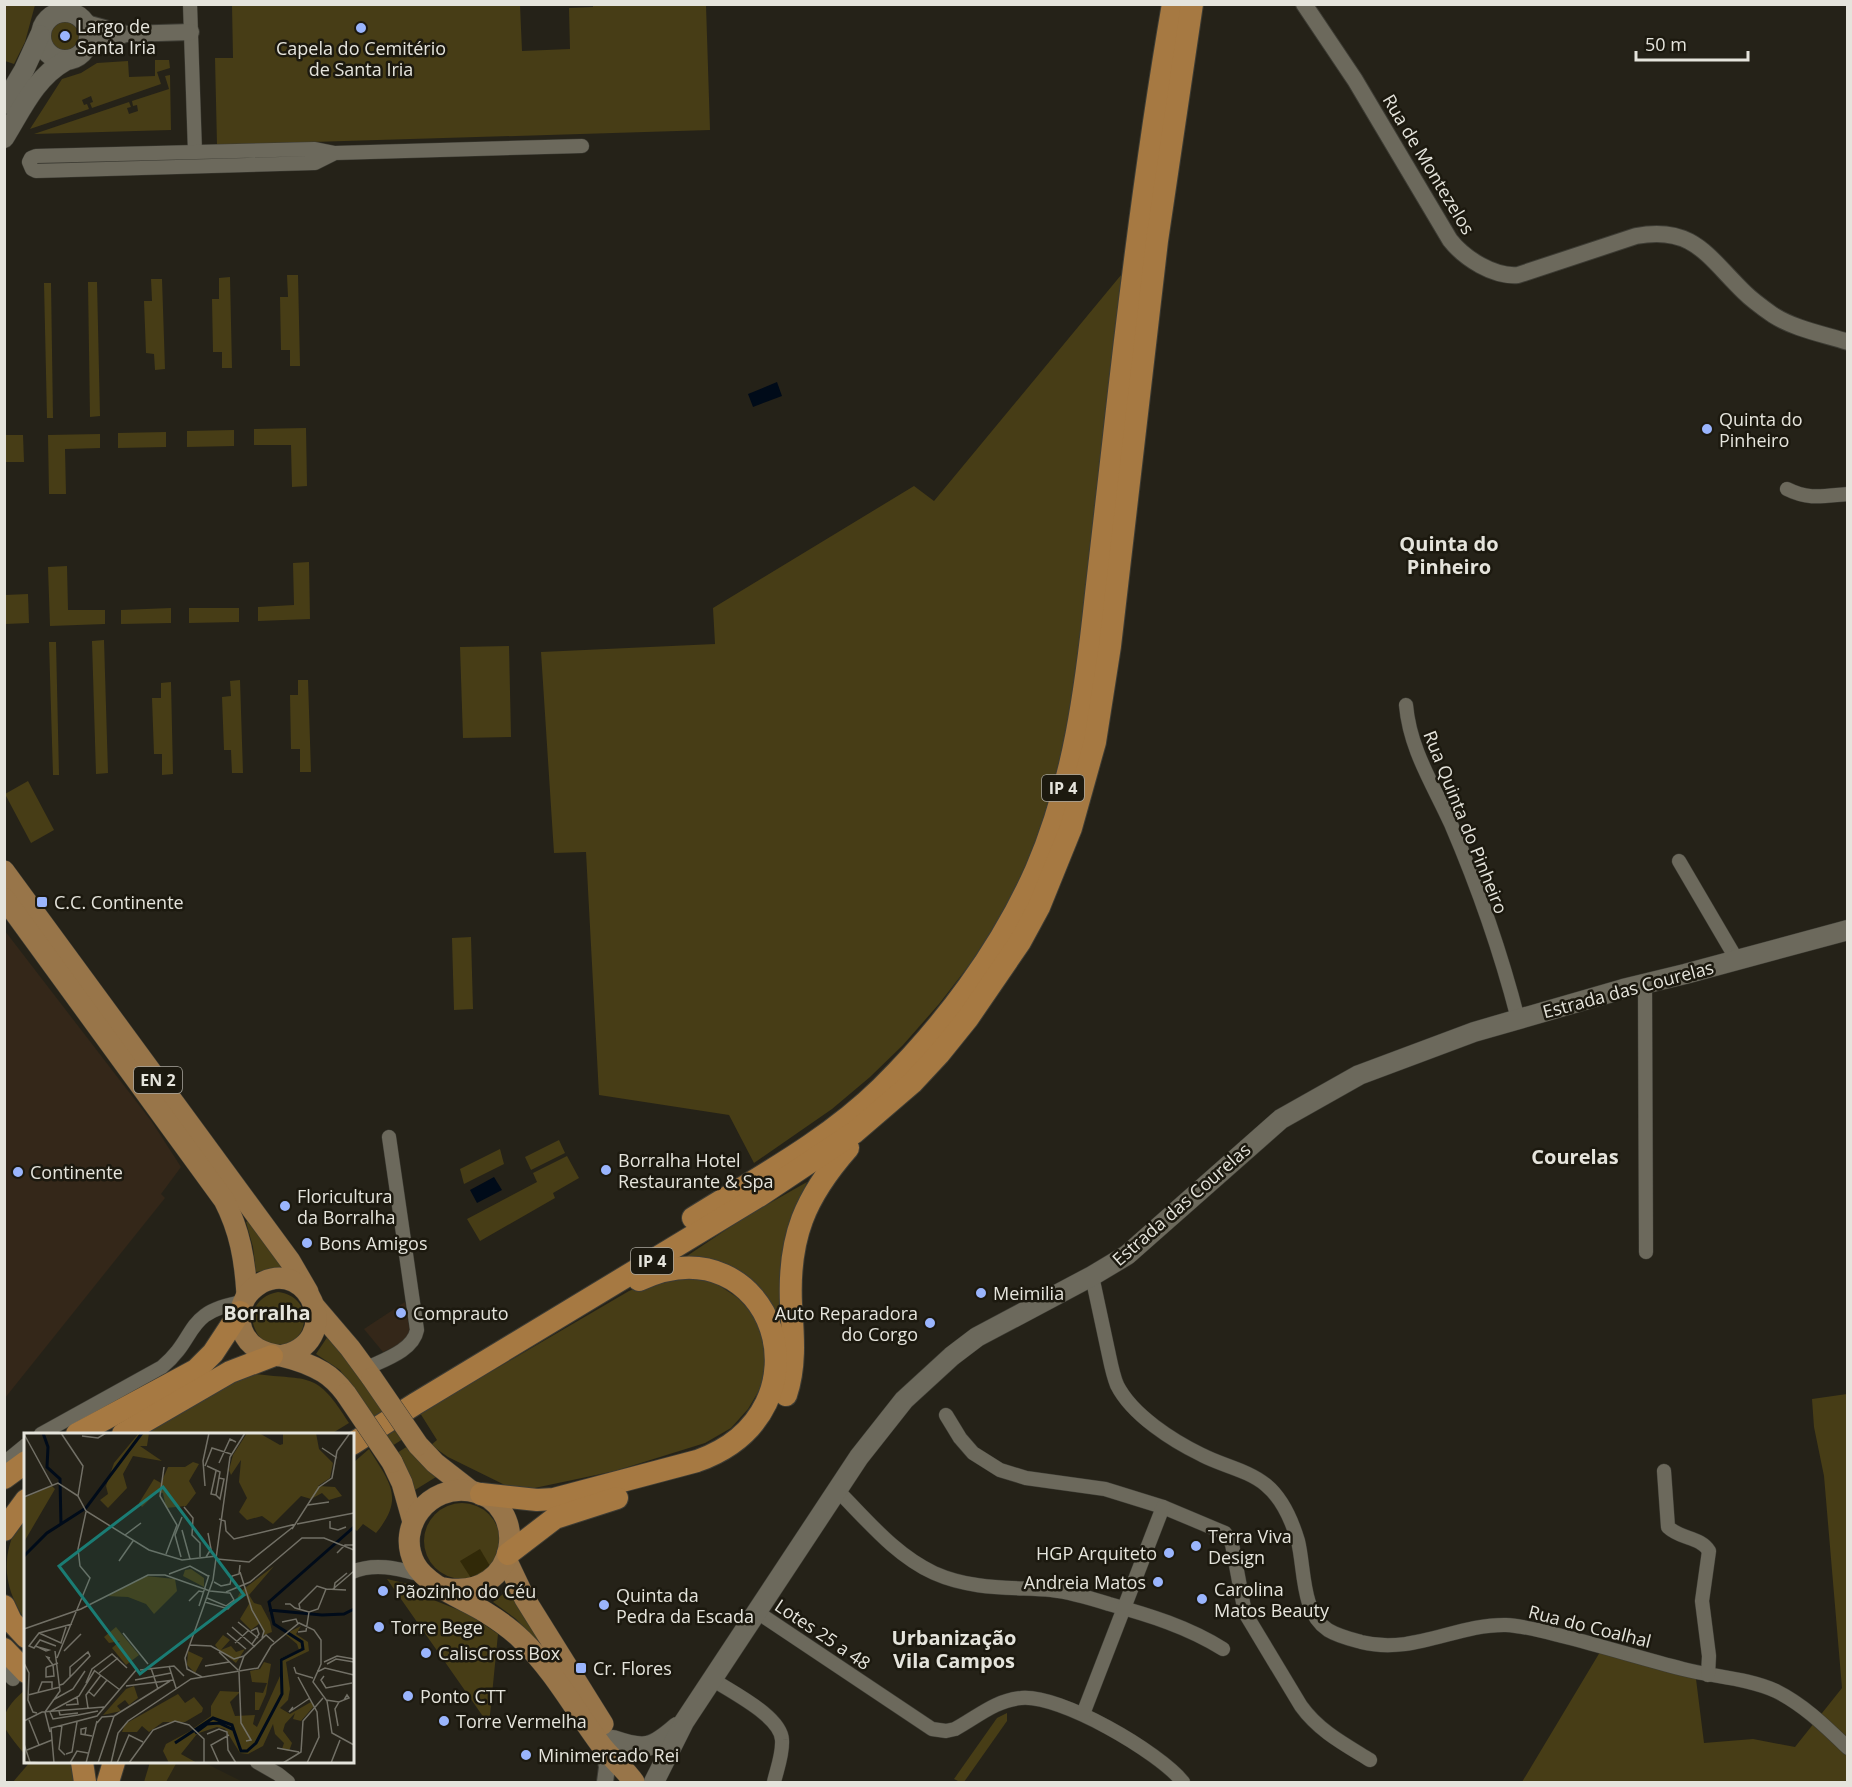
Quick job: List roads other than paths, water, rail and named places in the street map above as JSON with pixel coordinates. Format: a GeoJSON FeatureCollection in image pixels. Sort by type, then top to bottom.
{"type":"FeatureCollection","features":[{"type":"Feature","properties":{"kind":"highway","name":"IP 4"},"geometry":{"type":"LineString","coordinates":[[346,1433],[751,1182],[844,1119],[878,1090],[940,1024],[1002,936],[1036,869],[1050,831],[1070,766],[1080,716],[1130,300],[1173,4]]}},
{"type":"Feature","properties":{"kind":"highway","name":"IP 4"},"geometry":{"type":"LineString","coordinates":[[354,1443],[759,1196],[820,1156],[884,1108],[919,1076],[968,1018],[1020,942],[1039,907],[1071,828],[1095,742],[1110,646],[1157,241],[1192,4]]}},
{"type":"Feature","properties":{"kind":"highway"},"geometry":{"type":"LineString","coordinates":[[507,1557],[555,1518],[710,1470],[746,1450],[765,1432],[779,1412],[790,1381],[793,1346],[792,1261],[796,1237],[803,1216],[824,1176],[884,1108]]}},
{"type":"Feature","properties":{"kind":"highway"},"geometry":{"type":"LineString","coordinates":[[415,1404],[502,1360],[607,1297],[651,1275],[684,1267],[717,1272],[741,1287],[758,1303],[769,1320],[775,1339],[777,1361],[775,1380],[761,1414],[735,1441],[715,1454],[697,1461],[554,1499],[537,1500],[476,1492]]}},
{"type":"Feature","properties":{"kind":"highway"},"geometry":{"type":"LineString","coordinates":[[79,1433],[196,1370],[213,1353],[244,1303]]}},
{"type":"Feature","properties":{"kind":"highway"},"geometry":{"type":"LineString","coordinates":[[125,1433],[230,1372],[276,1356]]}},
{"type":"Feature","properties":{"kind":"highway"},"geometry":{"type":"LineString","coordinates":[[4,1478],[24,1463]]}},
{"type":"Feature","properties":{"kind":"highway"},"geometry":{"type":"LineString","coordinates":[[4,1530],[24,1503]]}},
{"type":"Feature","properties":{"kind":"highway"},"geometry":{"type":"LineString","coordinates":[[4,1606],[11,1621],[24,1635]]}},
{"type":"Feature","properties":{"kind":"highway"},"geometry":{"type":"LineString","coordinates":[[4,1649],[14,1674]]}},
{"type":"Feature","properties":{"kind":"highway"},"geometry":{"type":"LineString","coordinates":[[82,1763],[85,1782]]}},
{"type":"Feature","properties":{"kind":"highway"},"geometry":{"type":"LineString","coordinates":[[108,1782],[113,1763]]}},
{"type":"Feature","properties":{"kind":"highway"},"geometry":{"type":"LineString","coordinates":[[121,1782],[126,1763]]}},
{"type":"Feature","properties":{"kind":"main road"},"geometry":{"type":"LineString","coordinates":[[4,104],[24,70],[41,31],[47,4]]}},
{"type":"Feature","properties":{"kind":"main road"},"geometry":{"type":"LineString","coordinates":[[4,138],[41,79],[65,60],[80,56],[87,47],[90,35],[78,14],[61,11],[53,14],[41,31],[42,43],[50,56],[65,60]]}},
{"type":"Feature","properties":{"kind":"main road","name":"EN 2"},"geometry":{"type":"LineString","coordinates":[[4,871],[290,1260],[311,1299]]}},
{"type":"Feature","properties":{"kind":"main road","name":"EN 2"},"geometry":{"type":"LineString","coordinates":[[4,898],[224,1200],[235,1222],[242,1246],[244,1303],[240,1323],[251,1345],[261,1352],[324,1372],[334,1380],[392,1462],[402,1483],[413,1522],[409,1538],[410,1551],[422,1575],[496,1619],[530,1648],[608,1744]]}},
{"type":"Feature","properties":{"kind":"main road","name":"Estrada das Courelas"},"geometry":{"type":"LineString","coordinates":[[684,1722],[870,1441],[916,1388],[952,1356],[991,1329],[1127,1255],[1261,1135],[1293,1111],[1359,1075],[1453,1040],[1645,983],[1848,930]]}},
{"type":"Feature","properties":{"kind":"main road","name":"EN 2"},"geometry":{"type":"LineString","coordinates":[[244,1303],[256,1287],[266,1281],[288,1280],[299,1285],[369,1373],[418,1445],[435,1463],[493,1502],[502,1513],[508,1526],[510,1540],[507,1557],[499,1573],[487,1583],[474,1589],[459,1591],[444,1588]]}},
{"type":"Feature","properties":{"kind":"main road"},"geometry":{"type":"LineString","coordinates":[[276,1356],[291,1354],[310,1340],[317,1318],[311,1299]]}},
{"type":"Feature","properties":{"kind":"main road"},"geometry":{"type":"LineString","coordinates":[[413,1522],[420,1509],[430,1499],[457,1490],[476,1492]]}},
{"type":"Feature","properties":{"kind":"main road","name":"EN 2"},"geometry":{"type":"LineString","coordinates":[[507,1557],[525,1599],[630,1781]]}},
{"type":"Feature","properties":{"kind":"main road"},"geometry":{"type":"LineString","coordinates":[[608,1744],[638,1748],[650,1746],[663,1740],[684,1722]]}},
{"type":"Feature","properties":{"kind":"main road"},"geometry":{"type":"LineString","coordinates":[[654,1782],[684,1722]]}},
{"type":"Feature","properties":{"kind":"main road"},"geometry":{"type":"LineString","coordinates":[[630,1781],[652,1771],[665,1758]]}},
{"type":"Feature","properties":{"kind":"street"},"geometry":{"type":"LineString","coordinates":[[190,4],[195,152]]}},
{"type":"Feature","properties":{"kind":"street","name":"Rua de Montezelos"},"geometry":{"type":"LineString","coordinates":[[1304,4],[1355,80],[1450,240],[1471,259],[1499,273],[1518,275],[1636,236],[1656,233],[1675,235],[1699,247],[1748,296],[1778,318],[1848,342]]}},
{"type":"Feature","properties":{"kind":"street"},"geometry":{"type":"LineString","coordinates":[[78,14],[126,34]]}},
{"type":"Feature","properties":{"kind":"street"},"geometry":{"type":"LineString","coordinates":[[87,47],[126,34],[191,32]]}},
{"type":"Feature","properties":{"kind":"street"},"geometry":{"type":"LineString","coordinates":[[335,153],[315,163],[36,171],[29,165],[30,160],[36,156],[315,148],[335,153],[582,146]]}},
{"type":"Feature","properties":{"kind":"street"},"geometry":{"type":"LineString","coordinates":[[1787,489],[1800,495],[1813,497],[1848,494]]}},
{"type":"Feature","properties":{"kind":"street","name":"Rua Quinta do Pinheiro"},"geometry":{"type":"LineString","coordinates":[[1406,705],[1407,722],[1413,746],[1461,850],[1503,965],[1518,1019]]}},
{"type":"Feature","properties":{"kind":"street"},"geometry":{"type":"LineString","coordinates":[[1679,861],[1737,960]]}},
{"type":"Feature","properties":{"kind":"street"},"geometry":{"type":"LineString","coordinates":[[1645,983],[1646,1252]]}},
{"type":"Feature","properties":{"kind":"street"},"geometry":{"type":"LineString","coordinates":[[369,1373],[408,1346],[416,1336],[417,1330],[389,1137]]}},
{"type":"Feature","properties":{"kind":"street","name":"Rua do Coalhal"},"geometry":{"type":"LineString","coordinates":[[1092,1276],[1113,1374],[1121,1391],[1145,1418],[1180,1444],[1210,1460],[1253,1476],[1276,1494],[1295,1533],[1310,1608],[1318,1621],[1328,1630],[1367,1644],[1393,1646],[1413,1644],[1485,1627],[1514,1626],[1544,1631],[1708,1674],[1750,1682],[1778,1692],[1810,1712],[1848,1748]]}},
{"type":"Feature","properties":{"kind":"street"},"geometry":{"type":"LineString","coordinates":[[43,1433],[162,1367],[175,1354],[192,1328],[209,1311],[222,1306],[244,1303]]}},
{"type":"Feature","properties":{"kind":"street"},"geometry":{"type":"LineString","coordinates":[[946,1415],[960,1438],[973,1453],[1000,1470],[1026,1478],[1105,1489],[1163,1507],[1216,1528],[1228,1536],[1232,1544],[1245,1613],[1301,1706],[1312,1720],[1329,1735],[1370,1760]]}},
{"type":"Feature","properties":{"kind":"street"},"geometry":{"type":"LineString","coordinates":[[4,1463],[24,1447]]}},
{"type":"Feature","properties":{"kind":"street"},"geometry":{"type":"LineString","coordinates":[[1664,1472],[1668,1527],[1677,1534],[1703,1544],[1709,1551],[1702,1601],[1708,1674]]}},
{"type":"Feature","properties":{"kind":"street"},"geometry":{"type":"LineString","coordinates":[[837,1490],[897,1549],[910,1560],[934,1573],[972,1586],[1062,1592],[1124,1608],[1193,1632],[1223,1649]]}},
{"type":"Feature","properties":{"kind":"street"},"geometry":{"type":"LineString","coordinates":[[1083,1714],[1163,1507]]}},
{"type":"Feature","properties":{"kind":"street"},"geometry":{"type":"LineString","coordinates":[[354,1571],[379,1566],[422,1575]]}},
{"type":"Feature","properties":{"kind":"street","name":"Lotes 25 a 48"},"geometry":{"type":"LineString","coordinates":[[757,1612],[936,1731],[955,1729],[995,1705],[1021,1698],[1041,1700],[1083,1714],[1101,1723],[1163,1763],[1183,1782]]}},
{"type":"Feature","properties":{"kind":"street"},"geometry":{"type":"LineString","coordinates":[[712,1679],[766,1715],[779,1728],[782,1744],[774,1782]]}},
{"type":"Feature","properties":{"kind":"street"},"geometry":{"type":"LineString","coordinates":[[605,1782],[608,1744]]}},
{"type":"Feature","properties":{"kind":"street"},"geometry":{"type":"LineString","coordinates":[[260,1763],[288,1782]]}},
{"type":"Feature","properties":{"kind":"water"},"geometry":{"type":"Polygon","coordinates":[[[777,382],[782,396],[753,407],[748,394],[777,382]]]}},
{"type":"Feature","properties":{"kind":"water"},"geometry":{"type":"Polygon","coordinates":[[[494,1177],[502,1190],[477,1203],[470,1190],[494,1177]]]}},
{"type":"Feature","properties":{"kind":"place","name":"Capela do Cemitério de Santa Iria"},"geometry":{"type":"Point","coordinates":[361,28]}},
{"type":"Feature","properties":{"kind":"place","name":"Largo de Santa Iria"},"geometry":{"type":"Point","coordinates":[65,36]}},
{"type":"Feature","properties":{"kind":"place","name":"Quinta do Pinheiro"},"geometry":{"type":"Point","coordinates":[1707,429]}},
{"type":"Feature","properties":{"kind":"place","name":"C.C. Continente"},"geometry":{"type":"Point","coordinates":[42,902]}},
{"type":"Feature","properties":{"kind":"place","name":"Borralha Hotel Restaurante & Spa"},"geometry":{"type":"Point","coordinates":[606,1170]}},
{"type":"Feature","properties":{"kind":"place","name":"Continente"},"geometry":{"type":"Point","coordinates":[18,1172]}},
{"type":"Feature","properties":{"kind":"place","name":"Floricultura da Borralha"},"geometry":{"type":"Point","coordinates":[285,1206]}},
{"type":"Feature","properties":{"kind":"place","name":"Bons Amigos"},"geometry":{"type":"Point","coordinates":[307,1243]}},
{"type":"Feature","properties":{"kind":"place","name":"Meimilia"},"geometry":{"type":"Point","coordinates":[981,1293]}},
{"type":"Feature","properties":{"kind":"place","name":"Comprauto"},"geometry":{"type":"Point","coordinates":[401,1313]}},
{"type":"Feature","properties":{"kind":"place","name":"Auto Reparadora do Corgo"},"geometry":{"type":"Point","coordinates":[930,1323]}},
{"type":"Feature","properties":{"kind":"place","name":"Terra Viva Design"},"geometry":{"type":"Point","coordinates":[1196,1546]}},
{"type":"Feature","properties":{"kind":"place","name":"HGP Arquiteto"},"geometry":{"type":"Point","coordinates":[1169,1553]}},
{"type":"Feature","properties":{"kind":"place","name":"Andreia Matos"},"geometry":{"type":"Point","coordinates":[1158,1582]}},
{"type":"Feature","properties":{"kind":"place","name":"Pãozinho do Céu"},"geometry":{"type":"Point","coordinates":[383,1591]}},
{"type":"Feature","properties":{"kind":"place","name":"Carolina Matos Beauty"},"geometry":{"type":"Point","coordinates":[1202,1599]}},
{"type":"Feature","properties":{"kind":"place","name":"Quinta da Pedra da Escada"},"geometry":{"type":"Point","coordinates":[604,1605]}},
{"type":"Feature","properties":{"kind":"place","name":"Torre Bege"},"geometry":{"type":"Point","coordinates":[379,1627]}},
{"type":"Feature","properties":{"kind":"place","name":"CalisCross Box"},"geometry":{"type":"Point","coordinates":[426,1653]}},
{"type":"Feature","properties":{"kind":"place","name":"Cr. Flores"},"geometry":{"type":"Point","coordinates":[581,1668]}},
{"type":"Feature","properties":{"kind":"place","name":"Ponto CTT"},"geometry":{"type":"Point","coordinates":[408,1696]}},
{"type":"Feature","properties":{"kind":"place","name":"Torre Vermelha"},"geometry":{"type":"Point","coordinates":[444,1721]}},
{"type":"Feature","properties":{"kind":"place","name":"Minimercado Rei"},"geometry":{"type":"Point","coordinates":[526,1755]}},
{"type":"Feature","properties":{"kind":"district","name":"Quinta do Pinheiro"},"geometry":{"type":"Point","coordinates":[1449,554]}},
{"type":"Feature","properties":{"kind":"district","name":"Courelas"},"geometry":{"type":"Point","coordinates":[1575,1156]}},
{"type":"Feature","properties":{"kind":"district","name":"Borralha"},"geometry":{"type":"Point","coordinates":[267,1312]}},
{"type":"Feature","properties":{"kind":"district","name":"Urbanização Vila Campos"},"geometry":{"type":"Point","coordinates":[954,1648]}}]}
